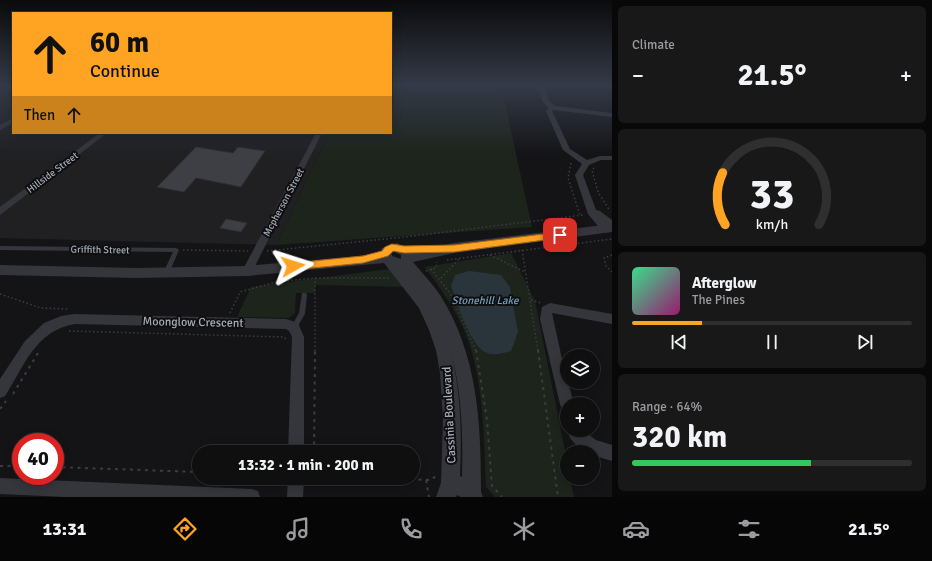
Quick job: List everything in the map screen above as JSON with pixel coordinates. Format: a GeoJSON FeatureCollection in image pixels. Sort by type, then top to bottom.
{"type":"FeatureCollection","features":[{"type":"Feature","properties":{"kind":"street"},"geometry":{"type":"LineString","coordinates":[[553,108],[549,111],[567,150],[586,163]]}},
{"type":"Feature","properties":{"kind":"street"},"geometry":{"type":"LineString","coordinates":[[555,108],[612,115]]}},
{"type":"Feature","properties":{"kind":"street"},"geometry":{"type":"LineString","coordinates":[[0,128],[12,121]]}},
{"type":"Feature","properties":{"kind":"street","name":"Hillside Street"},"geometry":{"type":"LineString","coordinates":[[0,212],[103,134]]}},
{"type":"Feature","properties":{"kind":"street","name":"Mcpherson Street"},"geometry":{"type":"LineString","coordinates":[[247,271],[318,134]]}},
{"type":"Feature","properties":{"kind":"street"},"geometry":{"type":"LineString","coordinates":[[610,230],[595,213],[579,175],[586,163],[600,158],[612,158]]}},
{"type":"Feature","properties":{"kind":"street"},"geometry":{"type":"LineString","coordinates":[[0,270],[166,273],[247,271],[363,259],[400,262],[610,230]]}},
{"type":"Feature","properties":{"kind":"street","name":"Cassinia Boulevard"},"geometry":{"type":"LineString","coordinates":[[400,262],[427,310],[440,338],[447,365],[451,404],[452,461],[442,491]]}},
{"type":"Feature","properties":{"kind":"street","name":"Cassinia Boulevard"},"geometry":{"type":"LineString","coordinates":[[400,262],[438,302],[452,330],[468,384],[472,424],[472,496]]}},
{"type":"Feature","properties":{"kind":"street"},"geometry":{"type":"LineString","coordinates":[[565,397],[546,319],[546,311],[550,308],[562,308],[612,319]]}},
{"type":"Feature","properties":{"kind":"street","name":"Moonglow Crescent"},"geometry":{"type":"LineString","coordinates":[[6,395],[32,341],[41,331],[59,322],[75,319],[286,324],[294,327]]}},
{"type":"Feature","properties":{"kind":"street"},"geometry":{"type":"LineString","coordinates":[[294,327],[298,337],[296,445]]}},
{"type":"Feature","properties":{"kind":"street"},"geometry":{"type":"LineString","coordinates":[[579,437],[591,447],[612,453]]}},
{"type":"Feature","properties":{"kind":"street"},"geometry":{"type":"LineString","coordinates":[[295,497],[296,485]]}},
{"type":"Feature","properties":{"kind":"street"},"geometry":{"type":"LineString","coordinates":[[442,491],[455,485],[462,486],[472,496]]}},
{"type":"Feature","properties":{"kind":"street"},"geometry":{"type":"LineString","coordinates":[[0,486],[252,497]]}},
{"type":"Feature","properties":{"kind":"lane","name":"Griffith Street"},"geometry":{"type":"LineString","coordinates":[[0,248],[176,250]]}},
{"type":"Feature","properties":{"kind":"lane"},"geometry":{"type":"LineString","coordinates":[[166,273],[176,250]]}},
{"type":"Feature","properties":{"kind":"lane"},"geometry":{"type":"LineString","coordinates":[[294,327],[302,314],[304,295]]}},
{"type":"Feature","properties":{"kind":"path"},"geometry":{"type":"LineString","coordinates":[[599,165],[592,170],[593,176],[603,202],[611,211]]}},
{"type":"Feature","properties":{"kind":"path"},"geometry":{"type":"LineString","coordinates":[[176,250],[257,252],[405,237],[611,211]]}},
{"type":"Feature","properties":{"kind":"path"},"geometry":{"type":"LineString","coordinates":[[444,260],[456,254],[490,255],[522,250],[610,230]]}},
{"type":"Feature","properties":{"kind":"path"},"geometry":{"type":"LineString","coordinates":[[522,250],[531,300],[558,497]]}},
{"type":"Feature","properties":{"kind":"path"},"geometry":{"type":"LineString","coordinates":[[440,279],[456,254]]}},
{"type":"Feature","properties":{"kind":"path"},"geometry":{"type":"LineString","coordinates":[[490,255],[525,272]]}},
{"type":"Feature","properties":{"kind":"path"},"geometry":{"type":"LineString","coordinates":[[612,255],[604,258],[606,266],[612,272]]}},
{"type":"Feature","properties":{"kind":"path"},"geometry":{"type":"LineString","coordinates":[[229,314],[240,292],[276,282],[315,278],[400,262],[436,268],[437,261]]}},
{"type":"Feature","properties":{"kind":"path"},"geometry":{"type":"LineString","coordinates":[[314,445],[315,278]]}},
{"type":"Feature","properties":{"kind":"path"},"geometry":{"type":"LineString","coordinates":[[0,294],[41,308],[75,310]]}},
{"type":"Feature","properties":{"kind":"path"},"geometry":{"type":"LineString","coordinates":[[63,331],[284,337],[290,342]]}},
{"type":"Feature","properties":{"kind":"path"},"geometry":{"type":"LineString","coordinates":[[0,409],[6,395],[41,348]]}},
{"type":"Feature","properties":{"kind":"path"},"geometry":{"type":"LineString","coordinates":[[0,466],[12,466]]}},
{"type":"Feature","properties":{"kind":"path"},"geometry":{"type":"LineString","coordinates":[[64,467],[192,472]]}},
{"type":"Feature","properties":{"kind":"path"},"geometry":{"type":"LineString","coordinates":[[420,480],[431,480],[442,491]]}},
{"type":"Feature","properties":{"kind":"path"},"geometry":{"type":"LineString","coordinates":[[426,480],[442,491]]}},
{"type":"Feature","properties":{"kind":"shaded area"},"geometry":{"type":"Polygon","coordinates":[[[0,108],[12,108],[12,134],[329,134],[276,245],[0,238],[0,108]]]}},
{"type":"Feature","properties":{"kind":"shaded area"},"geometry":{"type":"Polygon","coordinates":[[[392,108],[506,108],[532,227],[276,245],[329,134],[392,134],[392,108]]]}},
{"type":"Feature","properties":{"kind":"shaded area"},"geometry":{"type":"Polygon","coordinates":[[[511,253],[535,301],[560,426],[560,437],[562,437],[564,445],[560,445],[560,485],[571,485],[574,497],[495,497],[486,487],[481,400],[479,383],[471,349],[463,327],[457,316],[425,267],[511,253]]]}},
{"type":"Feature","properties":{"kind":"shaded area"},"geometry":{"type":"Polygon","coordinates":[[[389,269],[397,276],[405,287],[315,285],[315,293],[296,293],[295,313],[289,318],[237,317],[251,287],[389,269]]]}},
{"type":"Feature","properties":{"kind":"water","name":"Stonehill Lake"},"geometry":{"type":"Polygon","coordinates":[[[469,271],[501,275],[510,287],[518,332],[511,351],[489,354],[477,345],[472,337],[451,286],[455,275],[469,271]]]}},
{"type":"Feature","properties":{"kind":"building"},"geometry":{"type":"Polygon","coordinates":[[[196,147],[233,153],[238,147],[265,151],[241,187],[196,178],[184,192],[157,187],[196,147]]]}},
{"type":"Feature","properties":{"kind":"building"},"geometry":{"type":"Polygon","coordinates":[[[226,219],[247,223],[241,232],[220,228],[226,219]]]}},
{"type":"Feature","properties":{"kind":"route"},"geometry":{"type":"LineString","coordinates":[[293,266],[363,259],[385,254],[388,249],[392,248],[401,248],[404,250],[454,248],[560,235]]}}]}
